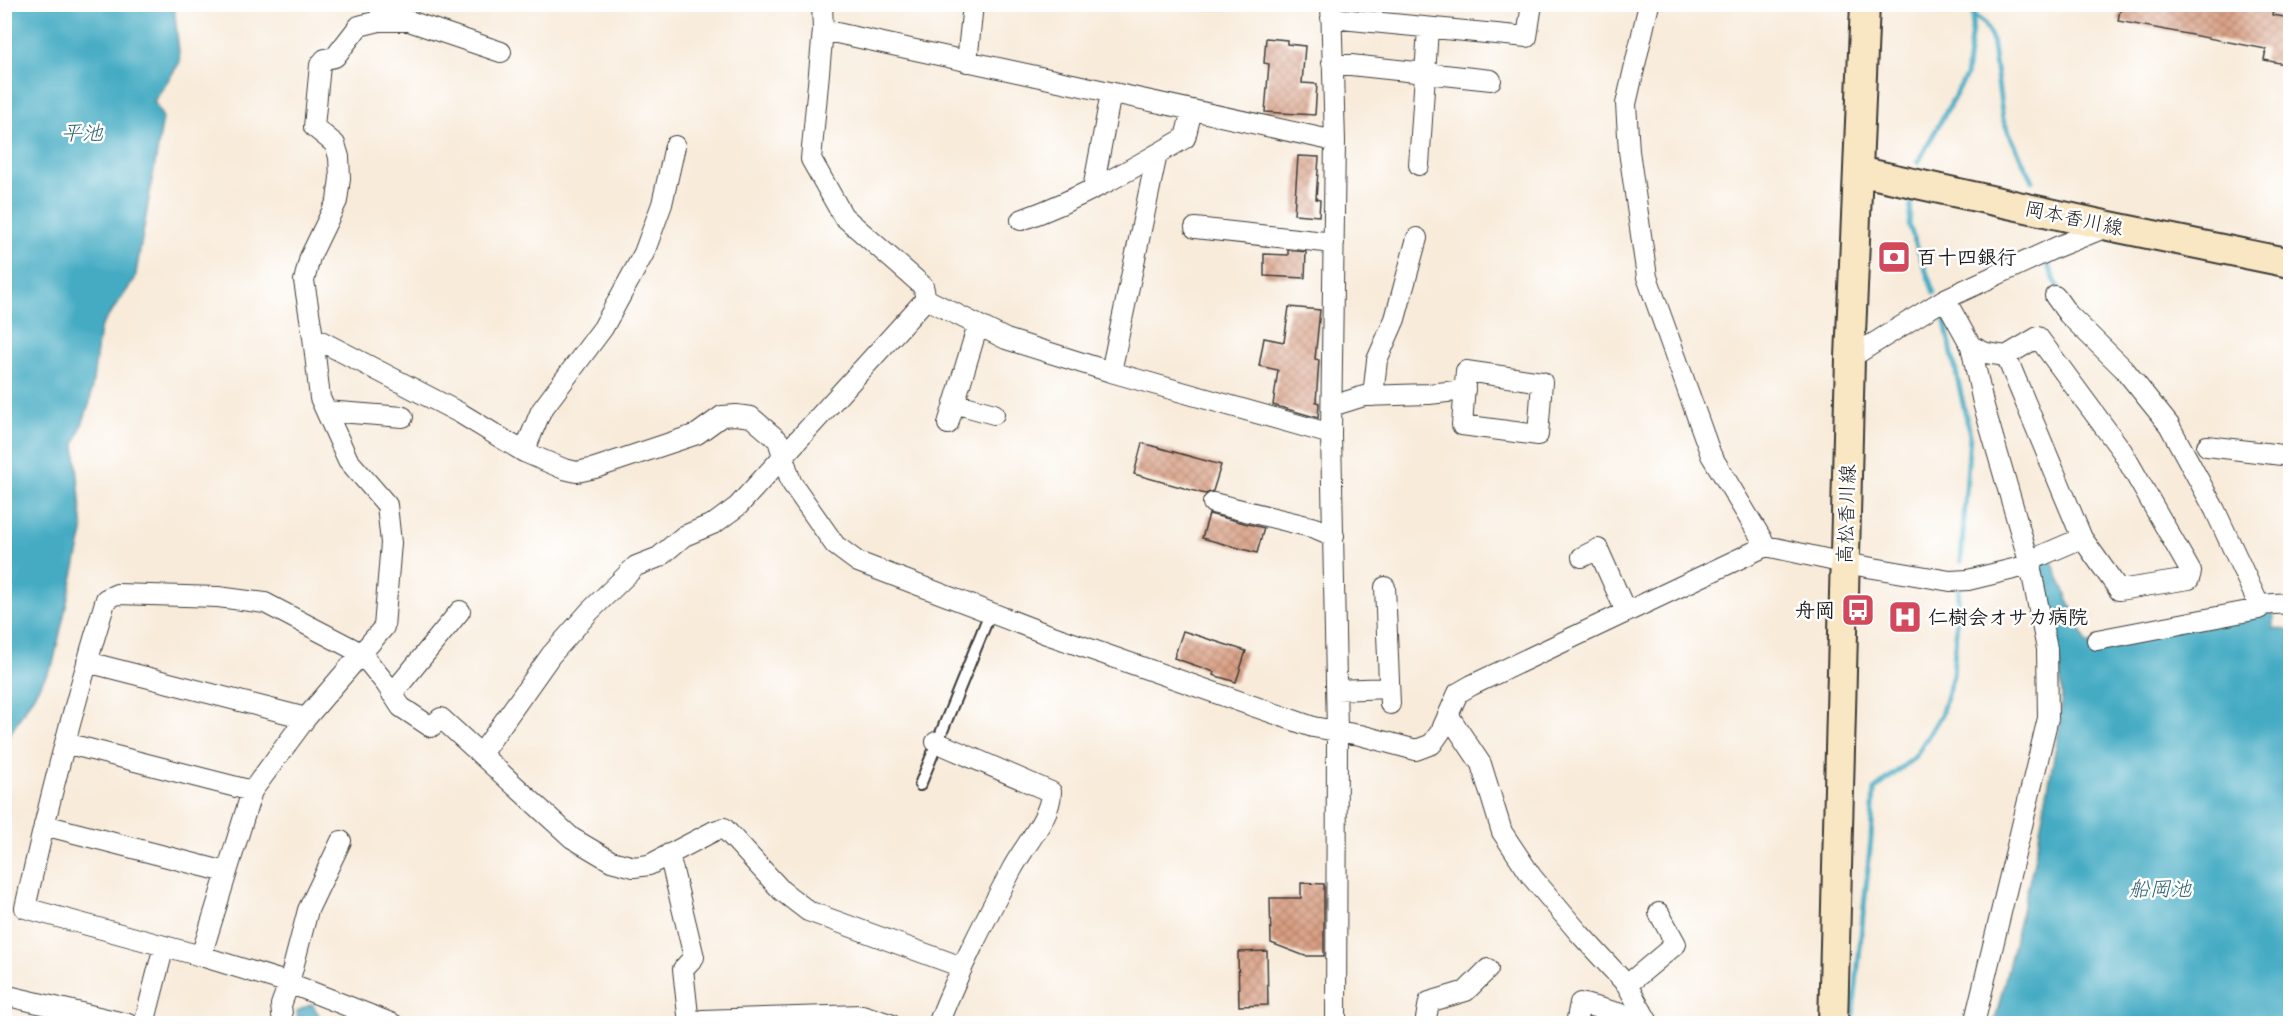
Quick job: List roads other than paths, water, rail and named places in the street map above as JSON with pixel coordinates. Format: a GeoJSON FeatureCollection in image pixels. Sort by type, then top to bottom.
{"type":"FeatureCollection","features":[{"type":"Feature","properties":{"kind":"main road","name":"高松香川線"},"geometry":{"type":"LineString","coordinates":[[1833,1023],[1850,358],[1864,4]]}},
{"type":"Feature","properties":{"kind":"main road","name":"岡本香川線"},"geometry":{"type":"LineString","coordinates":[[1858,171],[2109,226],[2290,262]]}},
{"type":"Feature","properties":{"kind":"street"},"geometry":{"type":"LineString","coordinates":[[822,4],[823,30],[811,159],[843,216],[923,286],[926,299]]}},
{"type":"Feature","properties":{"kind":"street"},"geometry":{"type":"LineString","coordinates":[[968,62],[973,4]]}},
{"type":"Feature","properties":{"kind":"street"},"geometry":{"type":"LineString","coordinates":[[1336,1023],[1337,731],[1331,434],[1335,141],[1331,11],[1428,29],[1527,37],[1532,4]]}},
{"type":"Feature","properties":{"kind":"street"},"geometry":{"type":"LineString","coordinates":[[1649,4],[1626,104],[1629,151],[1647,277],[1711,455],[1766,546]]}},
{"type":"Feature","properties":{"kind":"street"},"geometry":{"type":"LineString","coordinates":[[201,956],[252,791],[306,718],[384,627],[391,543],[387,505],[348,460],[320,398],[304,280],[310,257],[337,201],[340,178],[339,157],[335,144],[314,127],[320,65],[325,59],[335,57],[358,26],[381,13],[501,52]]}},
{"type":"Feature","properties":{"kind":"street"},"geometry":{"type":"LineString","coordinates":[[1419,165],[1428,29]]}},
{"type":"Feature","properties":{"kind":"street"},"geometry":{"type":"LineString","coordinates":[[823,30],[1335,141]]}},
{"type":"Feature","properties":{"kind":"street"},"geometry":{"type":"LineString","coordinates":[[1332,63],[1491,80]]}},
{"type":"Feature","properties":{"kind":"street"},"geometry":{"type":"LineString","coordinates":[[1093,189],[1111,93]]}},
{"type":"Feature","properties":{"kind":"street"},"geometry":{"type":"LineString","coordinates":[[1021,220],[1047,211],[1093,189],[1185,138],[1192,110]]}},
{"type":"Feature","properties":{"kind":"street"},"geometry":{"type":"LineString","coordinates":[[524,452],[541,411],[603,328],[644,253],[662,204],[675,146]]}},
{"type":"Feature","properties":{"kind":"street"},"geometry":{"type":"LineString","coordinates":[[1111,372],[1157,154]]}},
{"type":"Feature","properties":{"kind":"street"},"geometry":{"type":"LineString","coordinates":[[1850,358],[1945,299],[2057,247],[2109,226]]}},
{"type":"Feature","properties":{"kind":"street"},"geometry":{"type":"LineString","coordinates":[[1195,228],[1334,243]]}},
{"type":"Feature","properties":{"kind":"street"},"geometry":{"type":"LineString","coordinates":[[1373,396],[1377,360],[1395,319],[1417,238]]}},
{"type":"Feature","properties":{"kind":"street"},"geometry":{"type":"LineString","coordinates":[[2055,296],[2068,314],[2124,369],[2169,425],[2215,510],[2259,605],[2259,609],[2097,640]]}},
{"type":"Feature","properties":{"kind":"street"},"geometry":{"type":"LineString","coordinates":[[926,299],[1006,339],[1111,372],[1331,434]]}},
{"type":"Feature","properties":{"kind":"street"},"geometry":{"type":"LineString","coordinates":[[481,754],[551,655],[590,611],[636,566],[659,556],[684,536],[715,523],[738,506],[926,299]]}},
{"type":"Feature","properties":{"kind":"street"},"geometry":{"type":"LineString","coordinates":[[1945,299],[1971,346],[1983,403],[2030,565],[2047,649],[2048,718],[1974,1023]]}},
{"type":"Feature","properties":{"kind":"street"},"geometry":{"type":"LineString","coordinates":[[948,424],[978,324]]}},
{"type":"Feature","properties":{"kind":"street"},"geometry":{"type":"LineString","coordinates":[[313,337],[460,413],[524,452],[577,472],[697,434],[722,416],[751,417],[778,440],[791,482],[835,545],[858,562],[990,613],[1313,727],[1416,750],[1432,744],[1449,716],[1458,693],[1766,546],[1844,563],[1950,581],[1968,580],[2030,565]]}},
{"type":"Feature","properties":{"kind":"street"},"geometry":{"type":"LineString","coordinates":[[1971,346],[1986,353],[2006,356],[2038,337],[2122,451],[2191,572],[2189,579],[2119,590],[2082,538],[2006,356]]}},
{"type":"Feature","properties":{"kind":"street"},"geometry":{"type":"LineString","coordinates":[[1466,371],[1542,382],[1538,435],[1462,425],[1465,390],[1466,371]]}},
{"type":"Feature","properties":{"kind":"street"},"geometry":{"type":"LineString","coordinates":[[1332,406],[1364,396],[1429,394],[1465,390]]}},
{"type":"Feature","properties":{"kind":"street"},"geometry":{"type":"LineString","coordinates":[[954,403],[994,414]]}},
{"type":"Feature","properties":{"kind":"street"},"geometry":{"type":"LineString","coordinates":[[326,411],[403,417]]}},
{"type":"Feature","properties":{"kind":"street"},"geometry":{"type":"LineString","coordinates":[[2207,447],[2290,456]]}},
{"type":"Feature","properties":{"kind":"street"},"geometry":{"type":"LineString","coordinates":[[1213,503],[1315,528],[1334,536]]}},
{"type":"Feature","properties":{"kind":"street"},"geometry":{"type":"LineString","coordinates":[[2030,565],[2031,560],[2082,538]]}},
{"type":"Feature","properties":{"kind":"street"},"geometry":{"type":"LineString","coordinates":[[1582,556],[1598,549],[1626,612]]}},
{"type":"Feature","properties":{"kind":"street"},"geometry":{"type":"LineString","coordinates":[[1336,690],[1390,696],[1385,587]]}},
{"type":"Feature","properties":{"kind":"street"},"geometry":{"type":"LineString","coordinates":[[393,1023],[289,983],[201,956],[25,908],[65,743],[106,599],[117,594],[218,597],[265,603],[361,653],[400,707],[431,727],[441,718],[572,838],[611,861],[634,867],[649,865],[724,828],[782,891],[808,911],[962,967]]}},
{"type":"Feature","properties":{"kind":"street"},"geometry":{"type":"LineString","coordinates":[[2259,605],[2290,603]]}},
{"type":"Feature","properties":{"kind":"street"},"geometry":{"type":"LineString","coordinates":[[392,694],[460,611]]}},
{"type":"Feature","properties":{"kind":"street"},"geometry":{"type":"LineString","coordinates":[[87,662],[306,718]]}},
{"type":"Feature","properties":{"kind":"street"},"geometry":{"type":"LineString","coordinates":[[1449,716],[1481,764],[1502,832],[1539,885],[1627,985],[1645,1017]]}},
{"type":"Feature","properties":{"kind":"street"},"geometry":{"type":"LineString","coordinates":[[936,742],[1051,792],[1051,804],[1013,867],[962,967],[938,1023]]}},
{"type":"Feature","properties":{"kind":"street"},"geometry":{"type":"LineString","coordinates":[[65,743],[252,791]]}},
{"type":"Feature","properties":{"kind":"street"},"geometry":{"type":"LineString","coordinates":[[44,825],[226,872]]}},
{"type":"Feature","properties":{"kind":"street"},"geometry":{"type":"LineString","coordinates":[[283,1023],[281,1005],[308,910],[341,841]]}},
{"type":"Feature","properties":{"kind":"street"},"geometry":{"type":"LineString","coordinates":[[669,854],[694,957],[683,969],[689,1023]]}},
{"type":"Feature","properties":{"kind":"street"},"geometry":{"type":"LineString","coordinates":[[1627,985],[1676,944],[1659,913]]}},
{"type":"Feature","properties":{"kind":"street"},"geometry":{"type":"LineString","coordinates":[[144,1023],[164,946]]}},
{"type":"Feature","properties":{"kind":"street"},"geometry":{"type":"LineString","coordinates":[[1425,1023],[1429,1002],[1466,991],[1488,969]]}},
{"type":"Feature","properties":{"kind":"street"},"geometry":{"type":"LineString","coordinates":[[4,995],[128,1023]]}},
{"type":"Feature","properties":{"kind":"street"},"geometry":{"type":"LineString","coordinates":[[1576,1023],[1580,1003],[1625,1015],[1645,1017]]}},
{"type":"Feature","properties":{"kind":"street"},"geometry":{"type":"LineString","coordinates":[[698,1023],[702,1020],[862,1015],[890,1023]]}},
{"type":"Feature","properties":{"kind":"lane"},"geometry":{"type":"LineString","coordinates":[[920,785],[990,613]]}},
{"type":"Feature","properties":{"kind":"water","name":"平池"},"geometry":{"type":"Polygon","coordinates":[[[5,4],[174,5],[180,62],[154,101],[163,118],[135,279],[100,328],[90,402],[75,444],[83,532],[53,664],[5,742],[5,4]]]}},
{"type":"Feature","properties":{"kind":"water","name":"船岡池"},"geometry":{"type":"Polygon","coordinates":[[[2051,559],[2087,644],[2274,609],[2274,629],[2290,630],[2290,1023],[1994,1024],[2033,866],[2059,731],[2062,692],[2059,655],[2036,564],[2051,559]]]}},
{"type":"Feature","properties":{"kind":"water"},"geometry":{"type":"Polygon","coordinates":[[[312,1004],[324,1023],[298,1023],[297,1011],[312,1004]]]}},
{"type":"Feature","properties":{"kind":"waterway"},"geometry":{"type":"LineString","coordinates":[[1918,162],[1966,76],[1975,4]]}},
{"type":"Feature","properties":{"kind":"waterway"},"geometry":{"type":"LineString","coordinates":[[1973,15],[1984,23],[1992,39],[2003,120],[2032,181]]}},
{"type":"Feature","properties":{"kind":"waterway"},"geometry":{"type":"LineString","coordinates":[[1912,195],[1909,225],[1934,293]]}},
{"type":"Feature","properties":{"kind":"waterway"},"geometry":{"type":"LineString","coordinates":[[2047,263],[2060,292]]}},
{"type":"Feature","properties":{"kind":"waterway"},"geometry":{"type":"LineString","coordinates":[[1943,313],[1970,435],[1961,561]]}},
{"type":"Feature","properties":{"kind":"waterway"},"geometry":{"type":"LineString","coordinates":[[1852,1024],[1874,790],[1915,757],[1941,715],[1953,675],[1959,589]]}},
{"type":"Feature","properties":{"kind":"place","name":"百十四銀行"},"geometry":{"type":"Point","coordinates":[1894,257]}},
{"type":"Feature","properties":{"kind":"place","name":"舟岡"},"geometry":{"type":"Point","coordinates":[1858,610]}},
{"type":"Feature","properties":{"kind":"place","name":"仁樹会オサカ病院"},"geometry":{"type":"Point","coordinates":[1905,617]}}]}
